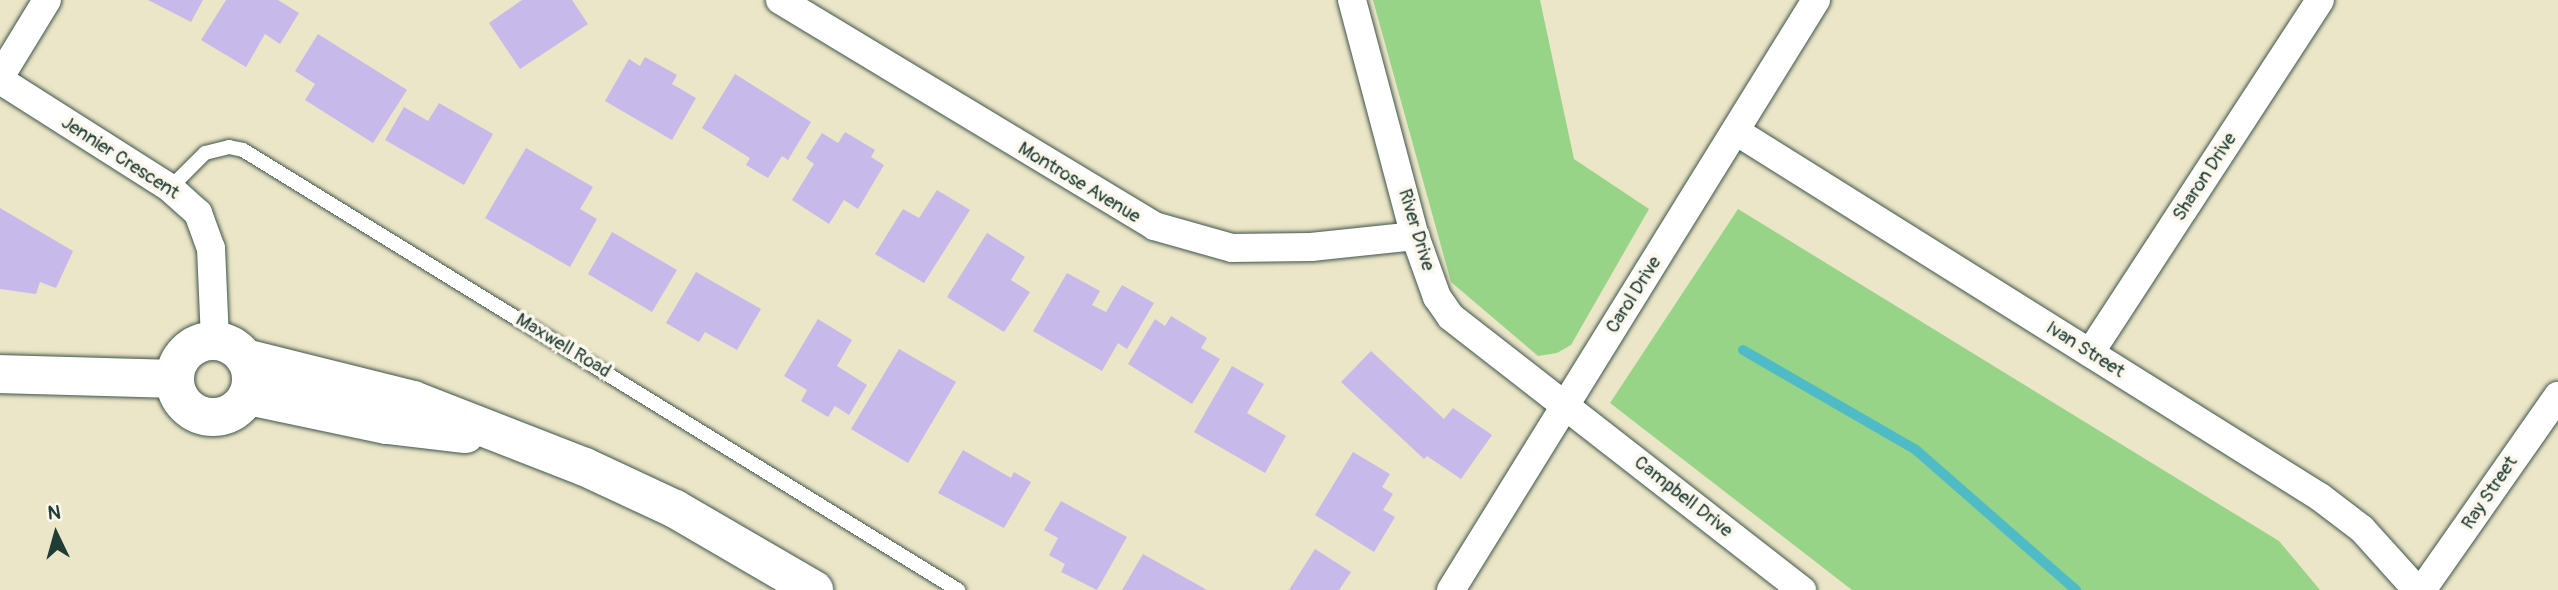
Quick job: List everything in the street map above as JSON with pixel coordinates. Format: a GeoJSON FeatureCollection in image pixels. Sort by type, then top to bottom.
{"type":"FeatureCollection","features":[{"type":"Feature","properties":{"kind":"street","name":"Jennier Crescent"},"geometry":{"type":"LineString","coordinates":[[47,0],[2,83],[170,188],[198,213],[209,235],[230,350]]}},
{"type":"Feature","properties":{"kind":"street","name":"Montrose Avenue"},"geometry":{"type":"LineString","coordinates":[[780,0],[1154,226],[1232,248],[1311,247],[1415,236]]}},
{"type":"Feature","properties":{"kind":"street","name":"River Drive"},"geometry":{"type":"LineString","coordinates":[[1352,0],[1415,236],[1437,297],[1451,317],[1564,405]]}},
{"type":"Feature","properties":{"kind":"street","name":"Carol Drive"},"geometry":{"type":"LineString","coordinates":[[1451,590],[1564,405],[1737,132],[1816,0]]}},
{"type":"Feature","properties":{"kind":"street","name":"Sharon Drive"},"geometry":{"type":"LineString","coordinates":[[2090,353],[2320,0]]}},
{"type":"Feature","properties":{"kind":"street","name":"Ivan Street"},"geometry":{"type":"LineString","coordinates":[[1737,132],[2320,497],[2362,529],[2417,590]]}},
{"type":"Feature","properties":{"kind":"street"},"geometry":{"type":"LineString","coordinates":[[230,350],[251,377],[248,396],[230,413],[205,417],[183,403],[175,379],[187,352],[230,350],[413,400],[635,489],[729,537],[814,590]]}},
{"type":"Feature","properties":{"kind":"street"},"geometry":{"type":"LineString","coordinates":[[0,373],[175,379]]}},
{"type":"Feature","properties":{"kind":"street"},"geometry":{"type":"LineString","coordinates":[[248,396],[387,425],[498,435]]}},
{"type":"Feature","properties":{"kind":"street","name":"Ray Street"},"geometry":{"type":"LineString","coordinates":[[2422,590],[2558,396]]}},
{"type":"Feature","properties":{"kind":"street","name":"Campbell Drive"},"geometry":{"type":"LineString","coordinates":[[1564,405],[1802,590]]}},
{"type":"Feature","properties":{"kind":"lane","name":"Maxwell Road"},"geometry":{"type":"LineString","coordinates":[[170,188],[205,153],[229,147],[243,150],[958,590]]}},
{"type":"Feature","properties":{"kind":"green space"},"geometry":{"type":"Polygon","coordinates":[[[1373,0],[1540,0],[1574,159],[1649,209],[1571,345],[1557,353],[1538,356],[1451,282],[1373,0]]]}},
{"type":"Feature","properties":{"kind":"green space"},"geometry":{"type":"Polygon","coordinates":[[[1738,209],[2279,541],[2320,590],[1852,590],[1610,403],[1738,209]]]}},
{"type":"Feature","properties":{"kind":"building"},"geometry":{"type":"Polygon","coordinates":[[[148,0],[203,0],[191,22],[148,0]]]}},
{"type":"Feature","properties":{"kind":"building"},"geometry":{"type":"Polygon","coordinates":[[[226,0],[278,0],[299,13],[280,44],[265,34],[246,67],[201,40],[226,0]]]}},
{"type":"Feature","properties":{"kind":"building"},"geometry":{"type":"Polygon","coordinates":[[[522,0],[572,0],[588,24],[520,69],[489,23],[522,0]]]}},
{"type":"Feature","properties":{"kind":"building"},"geometry":{"type":"Polygon","coordinates":[[[318,34],[407,90],[373,143],[305,100],[315,84],[295,71],[318,34]]]}},
{"type":"Feature","properties":{"kind":"building"},"geometry":{"type":"Polygon","coordinates":[[[645,57],[677,75],[672,84],[696,98],[672,140],[605,101],[629,59],[640,66],[645,57]]]}},
{"type":"Feature","properties":{"kind":"building"},"geometry":{"type":"Polygon","coordinates":[[[735,74],[811,122],[788,160],[782,156],[768,178],[746,165],[750,158],[702,128],[735,74]]]}},
{"type":"Feature","properties":{"kind":"building"},"geometry":{"type":"Polygon","coordinates":[[[439,103],[493,134],[464,185],[385,140],[404,107],[428,121],[439,103]]]}},
{"type":"Feature","properties":{"kind":"building"},"geometry":{"type":"Polygon","coordinates":[[[845,132],[875,150],[871,157],[884,165],[858,209],[844,200],[829,224],[792,200],[814,164],[806,158],[822,133],[838,143],[845,132]]]}},
{"type":"Feature","properties":{"kind":"building"},"geometry":{"type":"Polygon","coordinates":[[[526,148],[593,187],[580,209],[597,219],[570,267],[485,218],[526,148]]]}},
{"type":"Feature","properties":{"kind":"building"},"geometry":{"type":"Polygon","coordinates":[[[937,190],[970,210],[924,283],[875,254],[903,209],[919,218],[937,190]]]}},
{"type":"Feature","properties":{"kind":"building"},"geometry":{"type":"Polygon","coordinates":[[[0,208],[73,251],[56,288],[40,282],[36,294],[0,289],[0,208]]]}},
{"type":"Feature","properties":{"kind":"building"},"geometry":{"type":"Polygon","coordinates":[[[612,232],[677,270],[652,312],[588,274],[612,232]]]}},
{"type":"Feature","properties":{"kind":"building"},"geometry":{"type":"Polygon","coordinates":[[[987,233],[1025,257],[1011,280],[1030,292],[1004,332],[947,297],[987,233]]]}},
{"type":"Feature","properties":{"kind":"building"},"geometry":{"type":"Polygon","coordinates":[[[696,272],[761,309],[737,350],[705,332],[699,342],[666,323],[696,272]]]}},
{"type":"Feature","properties":{"kind":"building"},"geometry":{"type":"Polygon","coordinates":[[[1067,273],[1100,291],[1092,305],[1106,312],[1122,285],[1154,303],[1127,349],[1118,343],[1102,371],[1033,331],[1067,273]]]}},
{"type":"Feature","properties":{"kind":"building"},"geometry":{"type":"Polygon","coordinates":[[[1171,316],[1207,338],[1201,348],[1220,359],[1192,404],[1128,364],[1155,319],[1165,326],[1171,316]]]}},
{"type":"Feature","properties":{"kind":"building"},"geometry":{"type":"Polygon","coordinates":[[[818,319],[852,340],[837,366],[867,385],[849,415],[835,406],[828,417],[801,401],[807,390],[784,376],[818,319]]]}},
{"type":"Feature","properties":{"kind":"building"},"geometry":{"type":"Polygon","coordinates":[[[899,349],[956,382],[908,463],[851,429],[899,349]]]}},
{"type":"Feature","properties":{"kind":"building"},"geometry":{"type":"Polygon","coordinates":[[[1371,351],[1444,419],[1453,408],[1492,435],[1461,479],[1427,456],[1424,459],[1341,382],[1371,351]]]}},
{"type":"Feature","properties":{"kind":"building"},"geometry":{"type":"Polygon","coordinates":[[[1232,366],[1264,384],[1247,413],[1286,436],[1265,473],[1194,432],[1232,366]]]}},
{"type":"Feature","properties":{"kind":"building"},"geometry":{"type":"Polygon","coordinates":[[[963,450],[1011,478],[1014,472],[1031,482],[1004,528],[938,493],[963,450]]]}},
{"type":"Feature","properties":{"kind":"building"},"geometry":{"type":"Polygon","coordinates":[[[1353,452],[1390,474],[1382,487],[1393,494],[1383,510],[1395,517],[1374,552],[1315,515],[1353,452]]]}},
{"type":"Feature","properties":{"kind":"building"},"geometry":{"type":"Polygon","coordinates":[[[1061,501],[1127,537],[1097,590],[1061,572],[1065,564],[1049,555],[1058,538],[1044,530],[1061,501]]]}},
{"type":"Feature","properties":{"kind":"building"},"geometry":{"type":"Polygon","coordinates":[[[1315,549],[1351,572],[1339,590],[1289,590],[1315,549]]]}},
{"type":"Feature","properties":{"kind":"building"},"geometry":{"type":"Polygon","coordinates":[[[1143,554],[1207,590],[1122,590],[1143,554]]]}},
{"type":"Feature","properties":{"kind":"waterway"},"geometry":{"type":"LineString","coordinates":[[1743,350],[1916,450],[2076,590]]}}]}
